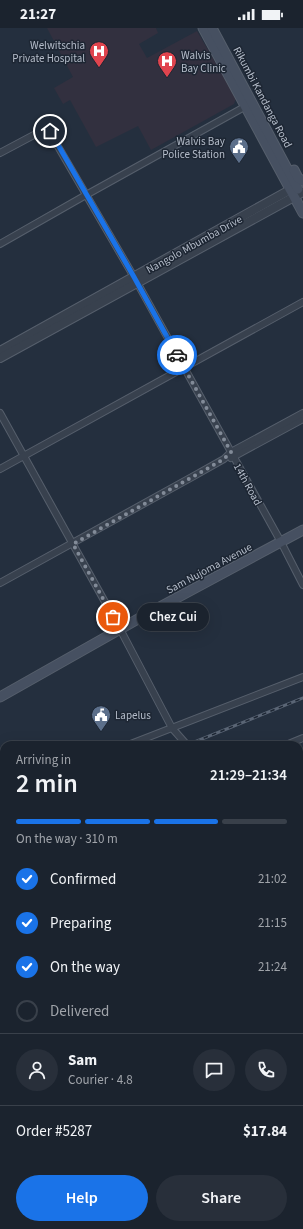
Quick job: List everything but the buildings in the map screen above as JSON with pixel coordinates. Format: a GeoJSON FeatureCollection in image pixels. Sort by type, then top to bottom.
{"type":"FeatureCollection","features":[{"type":"Feature","properties":{"kind":"main road","name":"Rikumbi Kandanga Road"},"geometry":{"type":"LineString","coordinates":[[203,28],[280,155],[299,190],[303,213]]}},
{"type":"Feature","properties":{"kind":"main road","name":"Rikumbi Kandanga Road"},"geometry":{"type":"LineString","coordinates":[[212,28],[249,104],[299,190]]}},
{"type":"Feature","properties":{"kind":"main road","name":"Sam Nujoma Avenue"},"geometry":{"type":"LineString","coordinates":[[0,697],[120,629],[303,530]]}},
{"type":"Feature","properties":{"kind":"street"},"geometry":{"type":"LineString","coordinates":[[0,244],[249,104]]}},
{"type":"Feature","properties":{"kind":"street","name":"14th Road"},"geometry":{"type":"LineString","coordinates":[[0,153],[47,128],[136,280],[281,542],[303,585]]}},
{"type":"Feature","properties":{"kind":"street","name":"Nangolo Mbumba Drive"},"geometry":{"type":"LineString","coordinates":[[0,358],[136,280],[299,190]]}},
{"type":"Feature","properties":{"kind":"street","name":"Nangolo Mbumba Drive"},"geometry":{"type":"LineString","coordinates":[[0,351],[136,280]]}},
{"type":"Feature","properties":{"kind":"street"},"geometry":{"type":"LineString","coordinates":[[0,469],[303,302]]}},
{"type":"Feature","properties":{"kind":"street"},"geometry":{"type":"LineString","coordinates":[[0,413],[120,629],[172,728],[183,741]]}},
{"type":"Feature","properties":{"kind":"street"},"geometry":{"type":"LineString","coordinates":[[232,455],[303,413]]}},
{"type":"Feature","properties":{"kind":"street"},"geometry":{"type":"LineString","coordinates":[[0,583],[73,544],[224,459],[303,419]]}},
{"type":"Feature","properties":{"kind":"street"},"geometry":{"type":"LineString","coordinates":[[138,741],[303,677]]}},
{"type":"Feature","properties":{"kind":"shaded area","name":"Walvis Bay Clinic"},"geometry":{"type":"Polygon","coordinates":[[[47,28],[156,28],[158,33],[139,44],[147,58],[197,31],[236,98],[234,104],[151,150],[138,126],[96,147],[70,100],[63,104],[54,88],[73,77],[47,28]]]}},
{"type":"Feature","properties":{"kind":"railway"},"geometry":{"type":"LineString","coordinates":[[197,741],[303,698]]}},
{"type":"Feature","properties":{"kind":"way so far"},"geometry":{"type":"LineString","coordinates":[[113,617],[73,544],[224,459],[231,452],[177,355]]}},
{"type":"Feature","properties":{"kind":"place","name":"Welwitschia Private Hospital"},"geometry":{"type":"Point","coordinates":[99,68]}},
{"type":"Feature","properties":{"kind":"place","name":"Walvis Bay Clinic"},"geometry":{"type":"Point","coordinates":[167,78]}},
{"type":"Feature","properties":{"kind":"place","name":"Walvis Bay Police Station"},"geometry":{"type":"Point","coordinates":[239,164]}},
{"type":"Feature","properties":{"kind":"place","name":"Chez Cui"},"geometry":{"type":"Point","coordinates":[113,617]}},
{"type":"Feature","properties":{"kind":"place","name":"Lapelus"},"geometry":{"type":"Point","coordinates":[101,732]}},
{"type":"Feature","properties":{"kind":"route"},"geometry":{"type":"LineString","coordinates":[[50,131],[177,355]]}}]}
